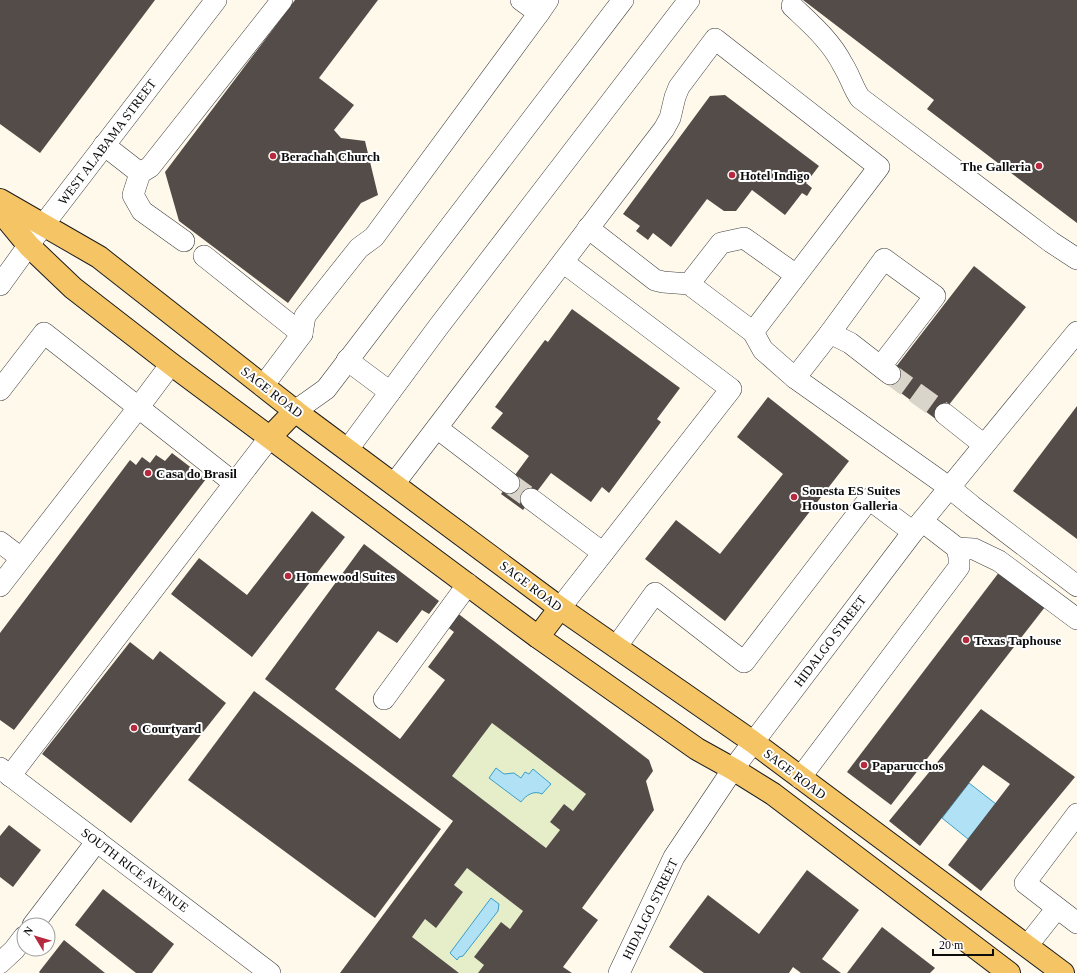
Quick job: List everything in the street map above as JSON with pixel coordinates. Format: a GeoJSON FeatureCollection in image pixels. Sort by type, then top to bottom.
{"type":"FeatureCollection","features":[{"type":"Feature","properties":{"kind":"main road","name":"SAGE ROAD"},"geometry":{"type":"LineString","coordinates":[[0,200],[99,257],[295,411],[560,608],[753,742],[1063,973]]}},
{"type":"Feature","properties":{"kind":"main road"},"geometry":{"type":"LineString","coordinates":[[0,211],[29,246],[73,288],[171,364],[538,637],[697,749],[733,768],[773,794],[1009,973]]}},
{"type":"Feature","properties":{"kind":"main road"},"geometry":{"type":"LineString","coordinates":[[270,437],[295,411]]}},
{"type":"Feature","properties":{"kind":"main road"},"geometry":{"type":"LineString","coordinates":[[538,637],[560,608]]}},
{"type":"Feature","properties":{"kind":"main road"},"geometry":{"type":"LineString","coordinates":[[954,932],[974,907]]}},
{"type":"Feature","properties":{"kind":"street","name":"WEST ALABAMA STREET"},"geometry":{"type":"LineString","coordinates":[[0,285],[44,224],[216,0]]}},
{"type":"Feature","properties":{"kind":"street"},"geometry":{"type":"LineString","coordinates":[[184,241],[142,211],[133,196],[140,173],[150,166],[282,0]]}},
{"type":"Feature","properties":{"kind":"street"},"geometry":{"type":"LineString","coordinates":[[263,386],[302,334],[304,316],[359,248],[374,237],[544,7],[521,0]]}},
{"type":"Feature","properties":{"kind":"street"},"geometry":{"type":"LineString","coordinates":[[295,411],[326,388],[623,0]]}},
{"type":"Feature","properties":{"kind":"street"},"geometry":{"type":"LineString","coordinates":[[348,449],[689,0]]}},
{"type":"Feature","properties":{"kind":"street"},"geometry":{"type":"LineString","coordinates":[[792,6],[822,34],[832,47],[844,65],[853,87],[860,98],[1051,242],[1077,259]]}},
{"type":"Feature","properties":{"kind":"street"},"geometry":{"type":"LineString","coordinates":[[394,484],[664,129],[670,118],[679,87],[715,39],[879,167],[753,332]]}},
{"type":"Feature","properties":{"kind":"street"},"geometry":{"type":"LineString","coordinates":[[104,145],[140,173]]}},
{"type":"Feature","properties":{"kind":"street"},"geometry":{"type":"LineString","coordinates":[[588,228],[655,280],[688,284],[753,332],[763,350],[795,378],[950,488],[1077,586]]}},
{"type":"Feature","properties":{"kind":"street"},"geometry":{"type":"LineString","coordinates":[[688,284],[721,243],[744,238],[796,275]]}},
{"type":"Feature","properties":{"kind":"street"},"geometry":{"type":"LineString","coordinates":[[204,256],[302,334]]}},
{"type":"Feature","properties":{"kind":"street"},"geometry":{"type":"LineString","coordinates":[[795,378],[884,259],[935,296],[885,370],[850,343],[830,333]]}},
{"type":"Feature","properties":{"kind":"street"},"geometry":{"type":"LineString","coordinates":[[560,608],[731,389],[563,262]]}},
{"type":"Feature","properties":{"kind":"street","name":"HIDALGO STREET"},"geometry":{"type":"LineString","coordinates":[[619,973],[674,857],[733,768],[918,527],[1077,332]]}},
{"type":"Feature","properties":{"kind":"street"},"geometry":{"type":"LineString","coordinates":[[0,390],[44,333],[234,483]]}},
{"type":"Feature","properties":{"kind":"street"},"geometry":{"type":"LineString","coordinates":[[347,360],[390,392]]}},
{"type":"Feature","properties":{"kind":"street"},"geometry":{"type":"LineString","coordinates":[[0,586],[171,364]]}},
{"type":"Feature","properties":{"kind":"street"},"geometry":{"type":"LineString","coordinates":[[944,414],[984,445]]}},
{"type":"Feature","properties":{"kind":"street"},"geometry":{"type":"LineString","coordinates":[[437,428],[509,482]]}},
{"type":"Feature","properties":{"kind":"street"},"geometry":{"type":"LineString","coordinates":[[5,772],[212,524],[234,483],[270,437]]}},
{"type":"Feature","properties":{"kind":"street"},"geometry":{"type":"LineString","coordinates":[[531,499],[603,553]]}},
{"type":"Feature","properties":{"kind":"street"},"geometry":{"type":"LineString","coordinates":[[616,647],[655,593],[744,662],[869,499],[957,548],[974,549],[999,561],[1077,619]]}},
{"type":"Feature","properties":{"kind":"street"},"geometry":{"type":"LineString","coordinates":[[0,542],[22,558]]}},
{"type":"Feature","properties":{"kind":"street"},"geometry":{"type":"LineString","coordinates":[[800,778],[958,567],[959,557],[957,548]]}},
{"type":"Feature","properties":{"kind":"street"},"geometry":{"type":"LineString","coordinates":[[384,699],[468,584]]}},
{"type":"Feature","properties":{"kind":"street","name":"SOUTH RICE AVENUE"},"geometry":{"type":"LineString","coordinates":[[5,772],[270,973]]}},
{"type":"Feature","properties":{"kind":"street"},"geometry":{"type":"LineString","coordinates":[[1077,814],[1025,883],[1077,924]]}},
{"type":"Feature","properties":{"kind":"street"},"geometry":{"type":"LineString","coordinates":[[39,917],[97,841]]}},
{"type":"Feature","properties":{"kind":"street"},"geometry":{"type":"LineString","coordinates":[[1027,946],[1056,908]]}},
{"type":"Feature","properties":{"kind":"street"},"geometry":{"type":"LineString","coordinates":[[0,963],[16,947]]}},
{"type":"Feature","properties":{"kind":"green space"},"geometry":{"type":"Polygon","coordinates":[[[492,723],[586,794],[573,811],[564,804],[550,822],[560,830],[546,848],[452,776],[492,723]]]}},
{"type":"Feature","properties":{"kind":"green space"},"geometry":{"type":"Polygon","coordinates":[[[467,868],[523,911],[510,929],[501,922],[474,957],[484,965],[478,973],[459,973],[412,937],[425,919],[436,927],[463,892],[454,885],[467,868]]]}},
{"type":"Feature","properties":{"kind":"water"},"geometry":{"type":"Polygon","coordinates":[[[496,768],[504,774],[514,773],[521,778],[525,772],[529,774],[533,769],[551,784],[542,794],[530,794],[521,802],[489,778],[496,768]]]}},
{"type":"Feature","properties":{"kind":"water"},"geometry":{"type":"Polygon","coordinates":[[[969,783],[996,804],[968,839],[942,818],[969,783]]]}},
{"type":"Feature","properties":{"kind":"water"},"geometry":{"type":"Polygon","coordinates":[[[491,898],[499,904],[498,911],[463,956],[459,957],[457,960],[450,953],[491,898]]]}},
{"type":"Feature","properties":{"kind":"building"},"geometry":{"type":"Polygon","coordinates":[[[0,0],[155,0],[40,153],[0,124],[0,0]]]}},
{"type":"Feature","properties":{"kind":"building","name":"Berachah Church"},"geometry":{"type":"Polygon","coordinates":[[[295,0],[378,0],[319,78],[354,105],[334,130],[341,138],[365,141],[378,195],[361,203],[288,303],[179,221],[165,172],[295,0]]]}},
{"type":"Feature","properties":{"kind":"building","name":"The Galleria"},"geometry":{"type":"Polygon","coordinates":[[[803,0],[1077,0],[1077,223],[927,109],[934,100],[803,0]]]}},
{"type":"Feature","properties":{"kind":"building","name":"Hotel Indigo"},"geometry":{"type":"Polygon","coordinates":[[[725,95],[819,166],[806,183],[812,188],[807,196],[802,193],[785,215],[752,190],[736,211],[724,211],[707,199],[671,247],[653,233],[648,240],[636,231],[640,226],[623,214],[710,96],[725,95]]]}},
{"type":"Feature","properties":{"kind":"building"},"geometry":{"type":"Polygon","coordinates":[[[974,266],[1026,307],[937,420],[885,381],[974,266]]]}},
{"type":"Feature","properties":{"kind":"building"},"geometry":{"type":"Polygon","coordinates":[[[572,309],[680,388],[657,419],[661,422],[609,493],[602,487],[591,502],[551,473],[523,510],[501,494],[529,456],[491,428],[503,413],[495,407],[545,340],[548,342],[572,309]]]}},
{"type":"Feature","properties":{"kind":"building","name":"Sonesta ES Suites Houston Galleria"},"geometry":{"type":"Polygon","coordinates":[[[768,397],[849,461],[725,621],[645,559],[676,520],[720,554],[783,474],[737,437],[768,397]]]}},
{"type":"Feature","properties":{"kind":"building"},"geometry":{"type":"Polygon","coordinates":[[[1077,406],[1077,539],[1013,491],[1077,406]]]}},
{"type":"Feature","properties":{"kind":"building"},"geometry":{"type":"Polygon","coordinates":[[[172,453],[206,479],[14,730],[0,720],[0,633],[130,460],[136,465],[142,457],[150,463],[156,455],[165,461],[172,453]]]}},
{"type":"Feature","properties":{"kind":"building","name":"Homewood Suites"},"geometry":{"type":"Polygon","coordinates":[[[312,511],[345,537],[252,657],[171,594],[199,558],[247,595],[312,511]]]}},
{"type":"Feature","properties":{"kind":"building"},"geometry":{"type":"Polygon","coordinates":[[[364,544],[439,601],[429,614],[422,610],[397,643],[378,631],[335,689],[400,739],[445,680],[428,667],[454,632],[446,626],[456,612],[649,760],[653,771],[646,781],[654,810],[582,908],[598,920],[563,967],[572,973],[478,973],[484,965],[474,957],[501,922],[510,929],[523,911],[467,868],[454,885],[463,892],[436,928],[425,919],[412,937],[459,973],[340,973],[453,821],[265,679],[364,544]],[[492,723],[452,776],[546,848],[560,830],[550,822],[564,804],[573,811],[586,794],[492,723]]]}},
{"type":"Feature","properties":{"kind":"building"},"geometry":{"type":"Polygon","coordinates":[[[1000,571],[1045,607],[891,805],[847,772],[1000,571]]]}},
{"type":"Feature","properties":{"kind":"building","name":"Courtyard"},"geometry":{"type":"Polygon","coordinates":[[[130,642],[153,660],[160,651],[226,703],[131,823],[42,754],[130,642]]]}},
{"type":"Feature","properties":{"kind":"building"},"geometry":{"type":"Polygon","coordinates":[[[254,691],[441,829],[375,918],[188,780],[254,691]]]}},
{"type":"Feature","properties":{"kind":"building"},"geometry":{"type":"Polygon","coordinates":[[[981,709],[1075,777],[981,891],[948,865],[1010,784],[983,765],[920,846],[889,821],[981,709]]]}},
{"type":"Feature","properties":{"kind":"building"},"geometry":{"type":"Polygon","coordinates":[[[9,825],[41,850],[13,887],[0,877],[0,836],[9,825]]]}},
{"type":"Feature","properties":{"kind":"building"},"geometry":{"type":"Polygon","coordinates":[[[807,870],[859,910],[822,959],[841,973],[801,973],[793,967],[789,973],[704,973],[669,947],[708,895],[759,934],[807,870]]]}},
{"type":"Feature","properties":{"kind":"building"},"geometry":{"type":"Polygon","coordinates":[[[103,889],[174,944],[152,973],[136,973],[75,925],[103,889]]]}},
{"type":"Feature","properties":{"kind":"building"},"geometry":{"type":"Polygon","coordinates":[[[882,927],[935,968],[930,973],[847,973],[882,927]]]}},
{"type":"Feature","properties":{"kind":"building"},"geometry":{"type":"Polygon","coordinates":[[[64,940],[105,973],[40,973],[39,972],[51,957],[56,957],[56,950],[64,940]]]}},
{"type":"Feature","properties":{"kind":"tunnel"},"geometry":{"type":"LineString","coordinates":[[890,374],[945,414]]}},
{"type":"Feature","properties":{"kind":"tunnel"},"geometry":{"type":"LineString","coordinates":[[509,483],[531,499]]}},
{"type":"Feature","properties":{"kind":"place","name":"Berachah Church"},"geometry":{"type":"Point","coordinates":[273,156]}},
{"type":"Feature","properties":{"kind":"place","name":"The Galleria"},"geometry":{"type":"Point","coordinates":[1039,166]}},
{"type":"Feature","properties":{"kind":"place","name":"Hotel Indigo"},"geometry":{"type":"Point","coordinates":[732,175]}},
{"type":"Feature","properties":{"kind":"place","name":"Casa do Brasil"},"geometry":{"type":"Point","coordinates":[148,473]}},
{"type":"Feature","properties":{"kind":"place","name":"Sonesta ES Suites Houston Galleria"},"geometry":{"type":"Point","coordinates":[794,497]}},
{"type":"Feature","properties":{"kind":"place","name":"Homewood Suites"},"geometry":{"type":"Point","coordinates":[288,576]}},
{"type":"Feature","properties":{"kind":"place","name":"Texas Taphouse"},"geometry":{"type":"Point","coordinates":[966,640]}},
{"type":"Feature","properties":{"kind":"place","name":"Courtyard"},"geometry":{"type":"Point","coordinates":[134,728]}},
{"type":"Feature","properties":{"kind":"place","name":"Paparucchos"},"geometry":{"type":"Point","coordinates":[864,765]}}]}
